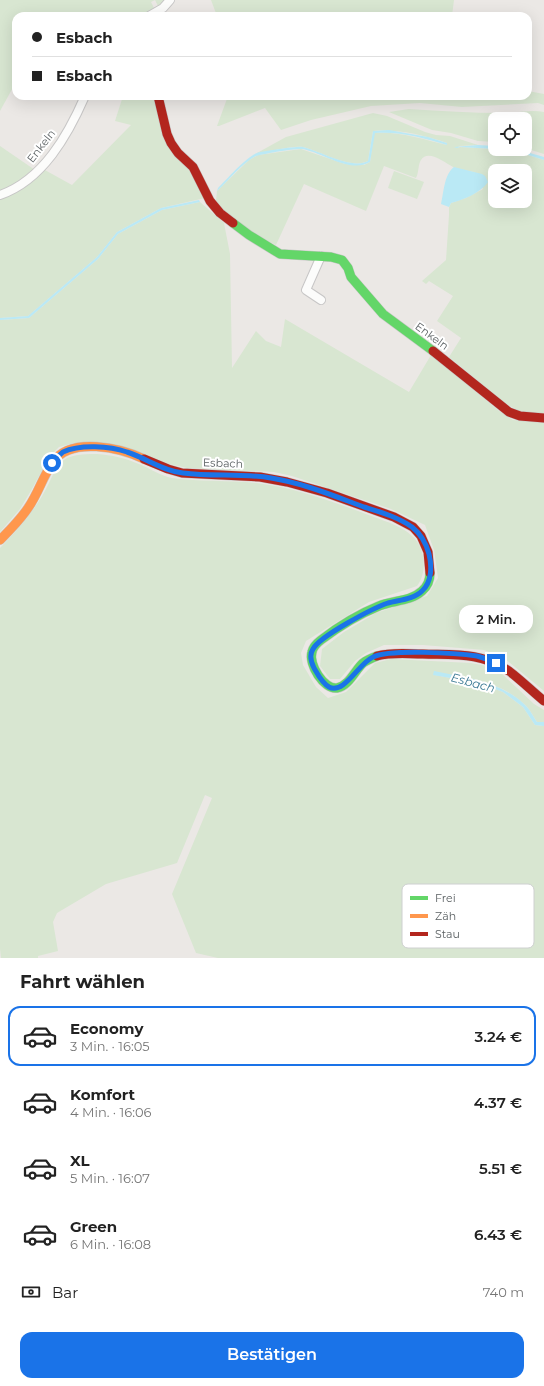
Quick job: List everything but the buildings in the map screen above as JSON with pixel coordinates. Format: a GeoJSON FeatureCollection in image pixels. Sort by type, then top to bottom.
{"type":"FeatureCollection","features":[{"type":"Feature","properties":{"kind":"street"},"geometry":{"type":"LineString","coordinates":[[156,12],[163,8],[170,0]]}},
{"type":"Feature","properties":{"kind":"street","name":"Enkeln"},"geometry":{"type":"LineString","coordinates":[[0,195],[26,181],[52,154],[63,139],[83,100]]}},
{"type":"Feature","properties":{"kind":"street","name":"Enkeln"},"geometry":{"type":"LineString","coordinates":[[159,100],[170,143],[182,158],[193,167],[210,201],[220,213],[250,235],[280,254],[321,256],[335,258],[343,262],[348,268],[351,277],[383,314],[450,363],[505,409],[520,416],[544,418]]}},
{"type":"Feature","properties":{"kind":"street"},"geometry":{"type":"LineString","coordinates":[[321,256],[306,290],[321,300]]}},
{"type":"Feature","properties":{"kind":"street","name":"Esbach"},"geometry":{"type":"LineString","coordinates":[[0,540],[29,507],[52,463],[64,452],[73,450],[92,447],[108,448],[127,452],[163,468],[182,473],[272,478],[302,486],[351,502],[405,523],[418,532],[423,539],[430,561],[428,583],[419,594],[375,608],[343,626],[316,644],[311,652],[312,662],[316,672],[325,684],[332,688],[344,685],[367,660],[383,654],[466,655],[482,658],[502,666],[544,701]]}},
{"type":"Feature","properties":{"kind":"green space"},"geometry":{"type":"Polygon","coordinates":[[[0,0],[155,0],[151,2],[154,8],[148,12],[12,12],[12,89],[0,111],[0,0]]]}},
{"type":"Feature","properties":{"kind":"green space"},"geometry":{"type":"Polygon","coordinates":[[[155,0],[165,0],[158,6],[155,0]]]}},
{"type":"Feature","properties":{"kind":"green space"},"geometry":{"type":"Polygon","coordinates":[[[211,0],[454,0],[452,12],[216,12],[211,0]]]}},
{"type":"Feature","properties":{"kind":"green space"},"geometry":{"type":"Polygon","coordinates":[[[532,92],[544,94],[544,105],[538,103],[462,107],[420,103],[371,106],[311,120],[281,130],[265,108],[217,126],[227,100],[532,100],[532,92]]]}},
{"type":"Feature","properties":{"kind":"green space"},"geometry":{"type":"Polygon","coordinates":[[[122,100],[157,100],[189,170],[205,198],[161,208],[117,232],[97,257],[28,316],[0,318],[0,199],[43,169],[72,185],[131,125],[115,121],[122,100]]]}},
{"type":"Feature","properties":{"kind":"green space"},"geometry":{"type":"Polygon","coordinates":[[[409,109],[488,113],[488,142],[478,141],[451,133],[432,130],[389,112],[409,109]]]}},
{"type":"Feature","properties":{"kind":"green space"},"geometry":{"type":"Polygon","coordinates":[[[534,111],[544,112],[544,154],[532,150],[532,112],[521,112],[534,111]]]}},
{"type":"Feature","properties":{"kind":"green space"},"geometry":{"type":"Polygon","coordinates":[[[373,113],[387,116],[425,132],[436,135],[450,136],[478,145],[460,146],[456,148],[488,149],[488,156],[531,156],[544,160],[544,414],[521,412],[505,403],[449,357],[461,338],[437,321],[453,296],[429,281],[426,284],[422,281],[446,260],[449,207],[451,203],[466,198],[483,189],[474,172],[458,169],[432,156],[424,157],[421,160],[416,178],[384,166],[366,211],[304,184],[276,245],[243,226],[228,214],[216,201],[217,191],[249,160],[258,155],[301,149],[345,164],[364,165],[370,162],[374,133],[402,134],[447,145],[447,143],[410,133],[373,131],[368,161],[361,163],[344,162],[303,147],[257,153],[286,137],[373,113]]]}},
{"type":"Feature","properties":{"kind":"green space"},"geometry":{"type":"Polygon","coordinates":[[[0,146],[35,170],[18,183],[0,192],[0,146]]]}},
{"type":"Feature","properties":{"kind":"green space"},"geometry":{"type":"Polygon","coordinates":[[[394,171],[424,182],[417,199],[388,188],[394,171]]]}},
{"type":"Feature","properties":{"kind":"green space"},"geometry":{"type":"Polygon","coordinates":[[[200,202],[224,223],[230,254],[232,368],[256,331],[266,341],[281,347],[285,319],[409,392],[431,355],[499,411],[513,420],[544,423],[544,691],[504,658],[484,650],[423,645],[384,645],[366,653],[355,661],[340,679],[330,679],[320,666],[322,649],[344,632],[376,613],[427,596],[438,578],[434,550],[425,525],[391,509],[292,476],[274,472],[187,468],[74,443],[59,447],[49,457],[20,509],[0,532],[0,320],[29,318],[98,259],[118,234],[162,210],[200,202]]]}},
{"type":"Feature","properties":{"kind":"green space"},"geometry":{"type":"Polygon","coordinates":[[[82,454],[113,456],[129,460],[164,476],[172,478],[257,483],[287,488],[331,501],[394,525],[404,530],[416,541],[420,546],[424,560],[423,574],[417,586],[369,602],[306,641],[301,653],[303,665],[316,687],[328,698],[346,692],[375,663],[391,659],[471,663],[487,666],[500,672],[534,704],[544,710],[544,722],[537,722],[526,706],[504,690],[493,685],[470,679],[434,675],[479,683],[503,692],[523,707],[535,725],[544,726],[544,958],[218,958],[196,953],[172,894],[212,798],[205,795],[177,863],[106,884],[57,913],[53,922],[58,951],[38,956],[38,958],[1,958],[0,548],[21,526],[33,510],[56,469],[61,463],[67,458],[82,454]]]}},
{"type":"Feature","properties":{"kind":"water"},"geometry":{"type":"Polygon","coordinates":[[[389,130],[428,137],[447,143],[447,145],[402,134],[375,133],[370,162],[362,165],[345,164],[302,149],[265,154],[251,159],[217,191],[218,188],[237,169],[257,153],[303,147],[345,162],[361,163],[368,161],[373,131],[389,130]]]}},
{"type":"Feature","properties":{"kind":"water"},"geometry":{"type":"Polygon","coordinates":[[[478,145],[488,146],[488,149],[457,148],[454,147],[478,145]]]}},
{"type":"Feature","properties":{"kind":"water"},"geometry":{"type":"Polygon","coordinates":[[[532,154],[544,157],[544,160],[531,156],[532,154]]]}},
{"type":"Feature","properties":{"kind":"water"},"geometry":{"type":"Polygon","coordinates":[[[454,167],[482,174],[488,182],[476,193],[451,203],[449,207],[441,204],[446,179],[454,167]]]}},
{"type":"Feature","properties":{"kind":"water"},"geometry":{"type":"Polygon","coordinates":[[[199,200],[200,202],[162,210],[118,234],[98,259],[29,318],[0,320],[0,318],[28,316],[97,257],[117,232],[161,208],[199,200]]]}},
{"type":"Feature","properties":{"kind":"water"},"geometry":{"type":"Polygon","coordinates":[[[434,671],[470,678],[504,690],[524,704],[537,722],[544,722],[544,726],[535,725],[523,707],[503,692],[479,683],[433,675],[434,671]]]}},
{"type":"Feature","properties":{"kind":"traffic: fast"},"geometry":{"type":"LineString","coordinates":[[233,223],[249,235],[280,254],[331,257],[342,260],[348,268],[351,277],[383,314],[433,351]]}},
{"type":"Feature","properties":{"kind":"traffic: fast"},"geometry":{"type":"LineString","coordinates":[[377,656],[363,663],[345,684],[337,688],[332,688],[322,681],[312,663],[311,657],[313,648],[318,642],[349,621],[379,606],[417,595],[427,585],[430,573]]}},
{"type":"Feature","properties":{"kind":"traffic: slow"},"geometry":{"type":"LineString","coordinates":[[0,540],[15,525],[32,503],[49,467],[61,454],[72,449],[97,447],[123,451],[144,459]]}},
{"type":"Feature","properties":{"kind":"traffic: jam"},"geometry":{"type":"LineString","coordinates":[[159,100],[167,134],[171,143],[178,153],[193,167],[210,201],[220,213],[233,223]]}},
{"type":"Feature","properties":{"kind":"traffic: jam"},"geometry":{"type":"LineString","coordinates":[[433,351],[509,412],[520,416],[544,418]]}},
{"type":"Feature","properties":{"kind":"traffic: jam"},"geometry":{"type":"LineString","coordinates":[[144,459],[182,473],[260,477],[287,482],[327,493],[394,517],[413,527],[421,536],[428,552],[430,573]]}},
{"type":"Feature","properties":{"kind":"traffic: jam"},"geometry":{"type":"LineString","coordinates":[[377,656],[388,654],[457,655],[489,660],[509,671],[544,701]]}},
{"type":"Feature","properties":{"kind":"route"},"geometry":{"type":"LineString","coordinates":[[52,463],[64,452],[83,448],[102,447],[127,452],[156,465],[182,473],[272,478],[322,492],[383,513],[413,528],[423,539],[429,553],[431,569],[430,579],[426,587],[419,594],[388,603],[371,610],[316,644],[311,652],[311,658],[316,672],[322,680],[328,686],[338,688],[344,685],[367,660],[383,654],[466,655],[490,660],[496,663]]}}]}
